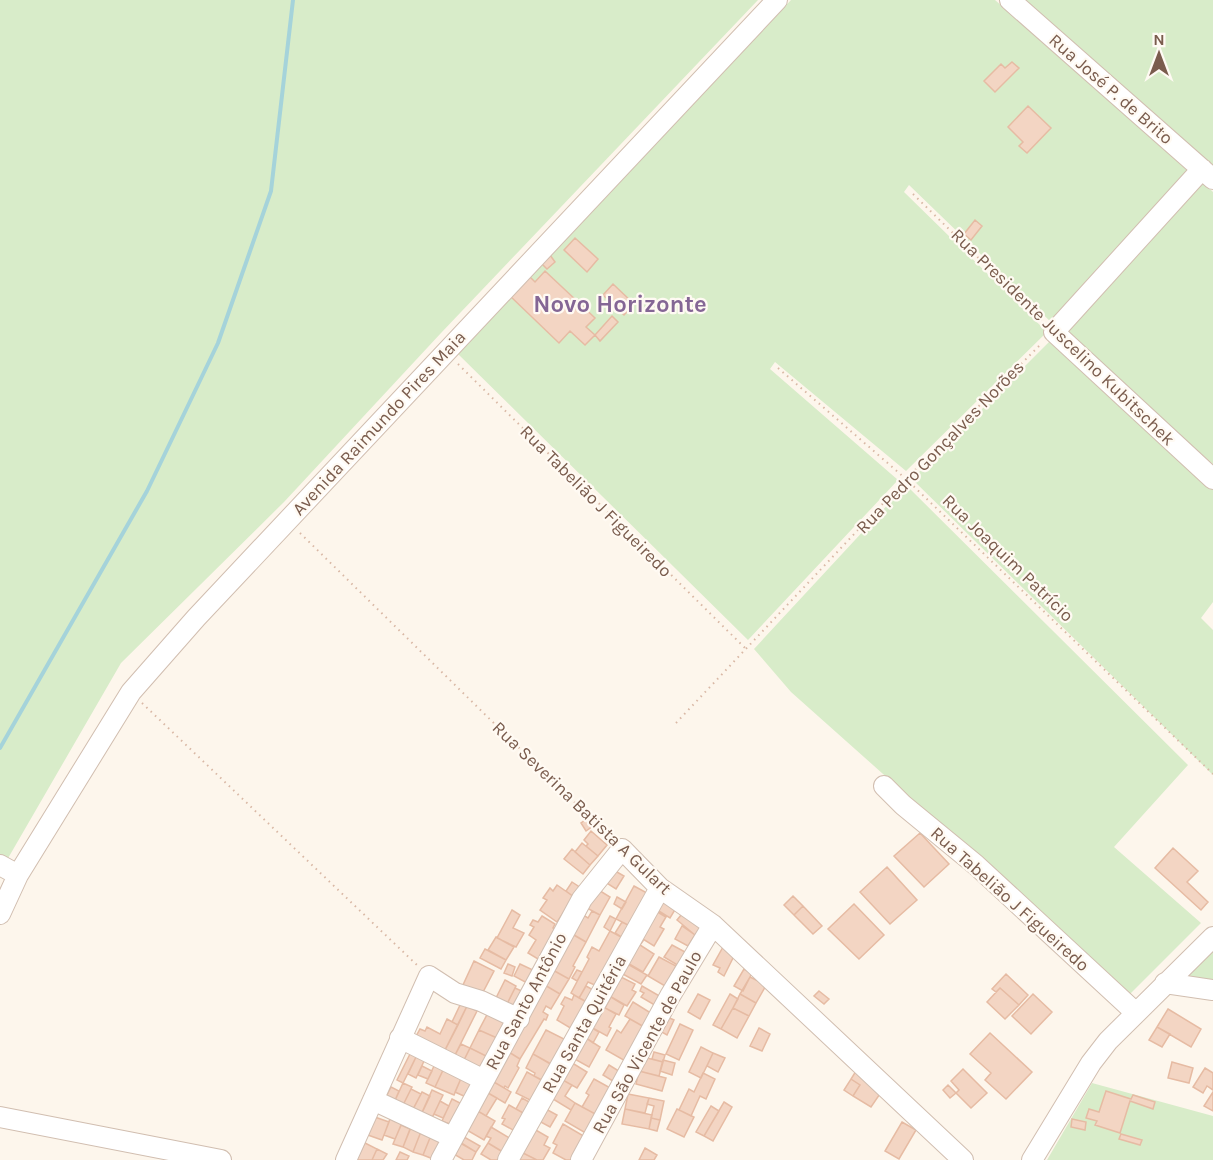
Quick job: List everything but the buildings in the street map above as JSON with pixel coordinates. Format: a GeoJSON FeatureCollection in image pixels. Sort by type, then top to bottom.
{"type":"FeatureCollection","features":[{"type":"Feature","properties":{"kind":"street","name":"Avenida Raimundo Pires Maia"},"geometry":{"type":"LineString","coordinates":[[0,914],[18,875],[131,692],[196,618],[777,0]]}},
{"type":"Feature","properties":{"kind":"street","name":"Rua José P. de Brito"},"geometry":{"type":"LineString","coordinates":[[1010,0],[1208,174]]}},
{"type":"Feature","properties":{"kind":"street"},"geometry":{"type":"LineString","coordinates":[[1054,332],[1208,174]]}},
{"type":"Feature","properties":{"kind":"street","name":"Rua Presidente Juscelino Kubitschek"},"geometry":{"type":"LineString","coordinates":[[1054,332],[1213,479]]}},
{"type":"Feature","properties":{"kind":"street","name":"Rua Tabelião J Figueiredo"},"geometry":{"type":"LineString","coordinates":[[884,786],[903,806],[976,865],[1135,1012]]}},
{"type":"Feature","properties":{"kind":"street","name":"Rua Severina Batista A Gulart"},"geometry":{"type":"LineString","coordinates":[[622,849],[660,888],[713,925],[963,1160]]}},
{"type":"Feature","properties":{"kind":"street","name":"Rua Santo Antônio"},"geometry":{"type":"LineString","coordinates":[[441,1160],[582,899],[622,849]]}},
{"type":"Feature","properties":{"kind":"street"},"geometry":{"type":"LineString","coordinates":[[0,865],[18,875]]}},
{"type":"Feature","properties":{"kind":"street","name":"Rua Santa Quitéria"},"geometry":{"type":"LineString","coordinates":[[508,1160],[660,888]]}},
{"type":"Feature","properties":{"kind":"street","name":"Rua São Vicente de Paulo"},"geometry":{"type":"LineString","coordinates":[[581,1160],[670,996],[713,925]]}},
{"type":"Feature","properties":{"kind":"street"},"geometry":{"type":"LineString","coordinates":[[1032,1160],[1091,1063],[1108,1041],[1213,937]]}},
{"type":"Feature","properties":{"kind":"street"},"geometry":{"type":"LineString","coordinates":[[346,1160],[429,976],[455,993],[481,1001],[519,1019]]}},
{"type":"Feature","properties":{"kind":"street"},"geometry":{"type":"LineString","coordinates":[[1165,983],[1213,990]]}},
{"type":"Feature","properties":{"kind":"street"},"geometry":{"type":"LineString","coordinates":[[400,1038],[484,1080]]}},
{"type":"Feature","properties":{"kind":"street"},"geometry":{"type":"LineString","coordinates":[[373,1100],[452,1137]]}},
{"type":"Feature","properties":{"kind":"street"},"geometry":{"type":"LineString","coordinates":[[0,1117],[221,1160]]}},
{"type":"Feature","properties":{"kind":"path","name":"Rua Presidente Juscelino Kubitschek"},"geometry":{"type":"LineString","coordinates":[[914,194],[1054,332]]}},
{"type":"Feature","properties":{"kind":"path","name":"Rua Pedro Gonçalves Norões"},"geometry":{"type":"LineString","coordinates":[[676,723],[906,479],[1054,332]]}},
{"type":"Feature","properties":{"kind":"path","name":"Rua Tabelião J Figueiredo"},"geometry":{"type":"LineString","coordinates":[[445,352],[747,650]]}},
{"type":"Feature","properties":{"kind":"path","name":"Rua Joaquim Patrício"},"geometry":{"type":"LineString","coordinates":[[778,368],[906,479],[1213,774]]}},
{"type":"Feature","properties":{"kind":"path","name":"Rua Severina Batista A Gulart"},"geometry":{"type":"LineString","coordinates":[[287,521],[622,849]]}},
{"type":"Feature","properties":{"kind":"path"},"geometry":{"type":"LineString","coordinates":[[131,692],[429,976]]}},
{"type":"Feature","properties":{"kind":"green space"},"geometry":{"type":"Polygon","coordinates":[[[0,0],[758,0],[441,333],[284,502],[121,663],[7,860],[0,856],[0,0]]]}},
{"type":"Feature","properties":{"kind":"green space"},"geometry":{"type":"Polygon","coordinates":[[[791,0],[995,0],[1194,176],[1054,325],[909,185],[904,192],[1047,332],[906,471],[775,362],[770,369],[898,480],[748,640],[457,353],[791,0]]]}},
{"type":"Feature","properties":{"kind":"green space"},"geometry":{"type":"Polygon","coordinates":[[[1023,0],[1213,0],[1213,170],[1177,133],[1023,0]]]}},
{"type":"Feature","properties":{"kind":"green space"},"geometry":{"type":"Polygon","coordinates":[[[1203,182],[1213,192],[1213,464],[1062,331],[1203,182]]]}},
{"type":"Feature","properties":{"kind":"green space"},"geometry":{"type":"Polygon","coordinates":[[[1052,339],[1130,407],[1213,488],[1213,602],[1201,618],[1213,630],[1213,775],[912,479],[1052,339]]]}},
{"type":"Feature","properties":{"kind":"green space"},"geometry":{"type":"Polygon","coordinates":[[[906,485],[1188,765],[1114,847],[1201,923],[1130,994],[791,692],[754,649],[906,485]]]}},
{"type":"Feature","properties":{"kind":"green space"},"geometry":{"type":"Polygon","coordinates":[[[1213,946],[1213,996],[1169,988],[1213,946]]]}},
{"type":"Feature","properties":{"kind":"green space"},"geometry":{"type":"Polygon","coordinates":[[[1092,1083],[1213,1116],[1213,1160],[1047,1160],[1092,1083]]]}},
{"type":"Feature","properties":{"kind":"waterway"},"geometry":{"type":"LineString","coordinates":[[0,748],[147,491],[218,343],[271,191],[293,0]]}},
{"type":"Feature","properties":{"kind":"district","name":"Novo Horizonte"},"geometry":{"type":"Point","coordinates":[620,304]}}]}
